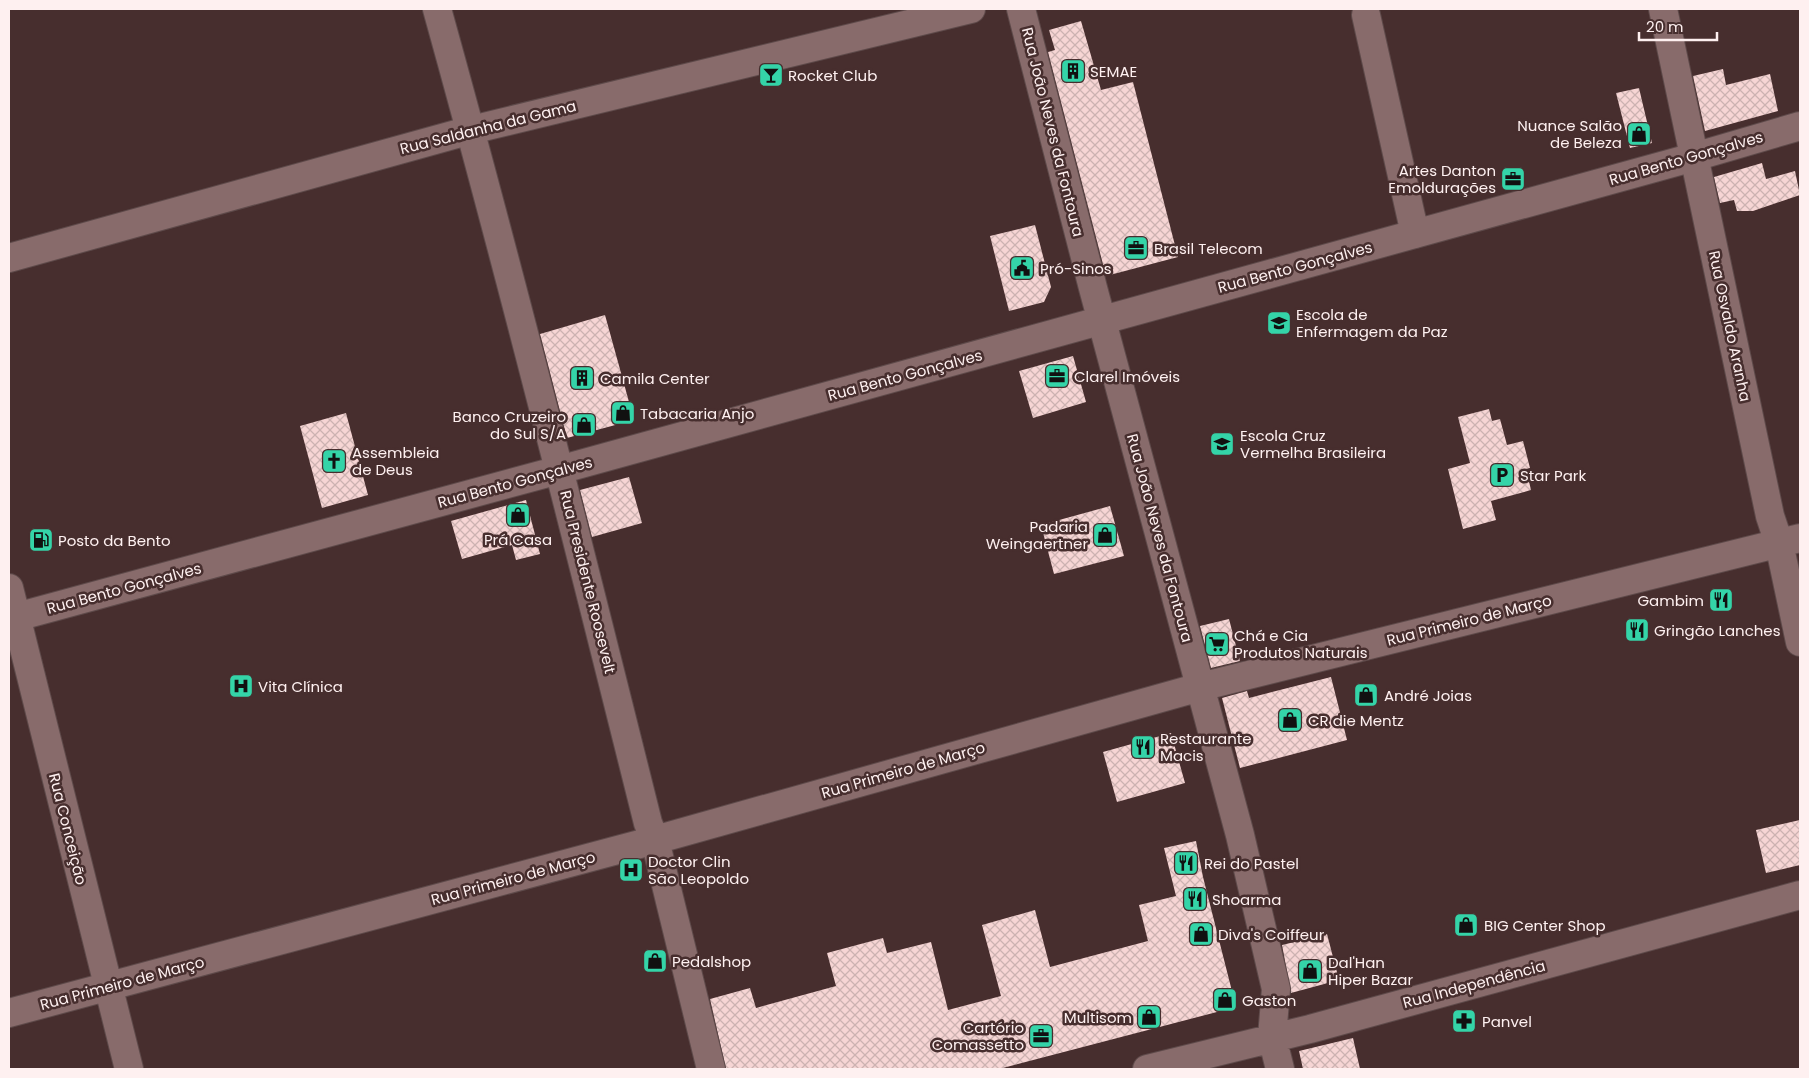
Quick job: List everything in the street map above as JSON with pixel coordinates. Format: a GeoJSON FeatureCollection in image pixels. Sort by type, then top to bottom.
{"type":"FeatureCollection","features":[{"type":"Feature","properties":{"kind":"street","name":"Rua Presidente Roosevelt"},"geometry":{"type":"LineString","coordinates":[[437,9],[471,130],[648,823],[655,840],[711,1069]]}},
{"type":"Feature","properties":{"kind":"street","name":"Rua Saldanha da Gama"},"geometry":{"type":"LineString","coordinates":[[9,258],[471,130],[971,9]]}},
{"type":"Feature","properties":{"kind":"street","name":"Rua João Neves da Fontoura"},"geometry":{"type":"LineString","coordinates":[[1021,9],[1240,835],[1276,989],[1272,1037],[1280,1069]]}},
{"type":"Feature","properties":{"kind":"street","name":"Rua Osvaldo Aranha"},"geometry":{"type":"LineString","coordinates":[[1663,9],[1770,516],[1790,541],[1800,642]]}},
{"type":"Feature","properties":{"kind":"street"},"geometry":{"type":"LineString","coordinates":[[1366,15],[1415,234]]}},
{"type":"Feature","properties":{"kind":"street","name":"Rua Bento Gonçalves"},"geometry":{"type":"LineString","coordinates":[[13,618],[559,470],[1694,157],[1800,126]]}},
{"type":"Feature","properties":{"kind":"street","name":"Rua Primeiro de Março"},"geometry":{"type":"LineString","coordinates":[[9,1013],[655,840],[1200,687],[1790,541]]}},
{"type":"Feature","properties":{"kind":"street","name":"Rua Conceição"},"geometry":{"type":"LineString","coordinates":[[9,588],[13,618],[129,1069]]}},
{"type":"Feature","properties":{"kind":"street","name":"Rua Independência"},"geometry":{"type":"LineString","coordinates":[[1147,1069],[1310,1029],[1800,895]]}},
{"type":"Feature","properties":{"kind":"building"},"geometry":{"type":"Polygon","coordinates":[[[1081,21],[1101,90],[1133,82],[1178,257],[1106,276],[1048,52],[1055,50],[1049,30],[1081,21]]]}},
{"type":"Feature","properties":{"kind":"building"},"geometry":{"type":"Polygon","coordinates":[[[1723,69],[1726,85],[1770,74],[1778,111],[1705,131],[1693,76],[1723,69]]]}},
{"type":"Feature","properties":{"kind":"building"},"geometry":{"type":"Polygon","coordinates":[[[1639,88],[1652,143],[1630,148],[1616,93],[1639,88]]]}},
{"type":"Feature","properties":{"kind":"building"},"geometry":{"type":"Polygon","coordinates":[[[1762,163],[1766,179],[1795,171],[1800,195],[1753,211],[1737,211],[1734,200],[1720,203],[1714,177],[1762,163]]]}},
{"type":"Feature","properties":{"kind":"building"},"geometry":{"type":"Polygon","coordinates":[[[1035,225],[1051,287],[1044,302],[1009,311],[990,236],[1035,225]]]}},
{"type":"Feature","properties":{"kind":"building","name":"Camila Center"},"geometry":{"type":"Polygon","coordinates":[[[605,315],[634,420],[567,438],[540,334],[605,315]]]}},
{"type":"Feature","properties":{"kind":"building"},"geometry":{"type":"Polygon","coordinates":[[[1073,356],[1086,402],[1033,418],[1019,371],[1073,356]]]}},
{"type":"Feature","properties":{"kind":"building"},"geometry":{"type":"Polygon","coordinates":[[[1489,409],[1492,421],[1500,419],[1507,445],[1523,441],[1530,468],[1526,469],[1531,490],[1491,501],[1496,520],[1463,529],[1448,469],[1470,463],[1458,417],[1489,409]]]}},
{"type":"Feature","properties":{"kind":"building","name":"Assembleia de Deus"},"geometry":{"type":"Polygon","coordinates":[[[346,413],[368,495],[322,508],[300,426],[346,413]]]}},
{"type":"Feature","properties":{"kind":"building"},"geometry":{"type":"Polygon","coordinates":[[[629,477],[642,523],[592,537],[580,490],[629,477]]]}},
{"type":"Feature","properties":{"kind":"building"},"geometry":{"type":"Polygon","coordinates":[[[526,500],[540,554],[516,560],[512,545],[462,559],[451,521],[526,500]]]}},
{"type":"Feature","properties":{"kind":"building"},"geometry":{"type":"Polygon","coordinates":[[[1110,506],[1124,556],[1054,574],[1041,525],[1110,506]]]}},
{"type":"Feature","properties":{"kind":"building"},"geometry":{"type":"Polygon","coordinates":[[[1229,619],[1240,661],[1211,668],[1200,626],[1229,619]]]}},
{"type":"Feature","properties":{"kind":"building"},"geometry":{"type":"Polygon","coordinates":[[[1331,677],[1347,740],[1240,768],[1222,698],[1247,691],[1249,698],[1331,677]]]}},
{"type":"Feature","properties":{"kind":"building"},"geometry":{"type":"Polygon","coordinates":[[[1171,733],[1185,783],[1117,802],[1103,752],[1171,733]]]}},
{"type":"Feature","properties":{"kind":"building"},"geometry":{"type":"Polygon","coordinates":[[[1800,820],[1800,865],[1766,873],[1756,830],[1800,820]]]}},
{"type":"Feature","properties":{"kind":"building"},"geometry":{"type":"Polygon","coordinates":[[[1196,841],[1203,877],[1236,1007],[999,1069],[726,1069],[710,999],[750,988],[756,1008],[836,986],[827,953],[883,938],[887,953],[931,942],[948,1010],[1001,996],[982,925],[1035,910],[1050,967],[1148,941],[1139,905],[1176,896],[1164,848],[1196,841]]]}},
{"type":"Feature","properties":{"kind":"building"},"geometry":{"type":"Polygon","coordinates":[[[1327,934],[1339,980],[1291,993],[1282,945],[1327,934]]]}},
{"type":"Feature","properties":{"kind":"building"},"geometry":{"type":"Polygon","coordinates":[[[1353,1038],[1360,1069],[1303,1069],[1299,1051],[1353,1038]]]}},
{"type":"Feature","properties":{"kind":"place","name":"SEMAE"},"geometry":{"type":"Point","coordinates":[1073,71]}},
{"type":"Feature","properties":{"kind":"place","name":"Rocket Club"},"geometry":{"type":"Point","coordinates":[771,75]}},
{"type":"Feature","properties":{"kind":"place","name":"Nuance Salão de Beleza"},"geometry":{"type":"Point","coordinates":[1639,134]}},
{"type":"Feature","properties":{"kind":"place","name":"Artes Danton Emoldurações"},"geometry":{"type":"Point","coordinates":[1513,179]}},
{"type":"Feature","properties":{"kind":"place","name":"Brasil Telecom"},"geometry":{"type":"Point","coordinates":[1136,248]}},
{"type":"Feature","properties":{"kind":"place","name":"Pró-Sinos"},"geometry":{"type":"Point","coordinates":[1022,268]}},
{"type":"Feature","properties":{"kind":"place","name":"Escola de Enfermagem da Paz"},"geometry":{"type":"Point","coordinates":[1279,323]}},
{"type":"Feature","properties":{"kind":"place","name":"Clarel Imóveis"},"geometry":{"type":"Point","coordinates":[1057,376]}},
{"type":"Feature","properties":{"kind":"place","name":"Camila Center"},"geometry":{"type":"Point","coordinates":[582,378]}},
{"type":"Feature","properties":{"kind":"place","name":"Tabacaria Anjo"},"geometry":{"type":"Point","coordinates":[623,413]}},
{"type":"Feature","properties":{"kind":"place","name":"Banco Cruzeiro do Sul S/A"},"geometry":{"type":"Point","coordinates":[584,425]}},
{"type":"Feature","properties":{"kind":"place","name":"Escola Cruz Vermelha Brasileira"},"geometry":{"type":"Point","coordinates":[1222,444]}},
{"type":"Feature","properties":{"kind":"place","name":"Assembleia de Deus"},"geometry":{"type":"Point","coordinates":[334,461]}},
{"type":"Feature","properties":{"kind":"place","name":"Star Park"},"geometry":{"type":"Point","coordinates":[1502,475]}},
{"type":"Feature","properties":{"kind":"place","name":"Prá Casa"},"geometry":{"type":"Point","coordinates":[518,515]}},
{"type":"Feature","properties":{"kind":"place","name":"Padaria Weingaertner"},"geometry":{"type":"Point","coordinates":[1105,535]}},
{"type":"Feature","properties":{"kind":"place","name":"Posto da Bento"},"geometry":{"type":"Point","coordinates":[41,540]}},
{"type":"Feature","properties":{"kind":"place","name":"Gambim"},"geometry":{"type":"Point","coordinates":[1721,600]}},
{"type":"Feature","properties":{"kind":"place","name":"Gringão Lanches"},"geometry":{"type":"Point","coordinates":[1637,630]}},
{"type":"Feature","properties":{"kind":"place","name":"Chá e Cia Produtos Naturais"},"geometry":{"type":"Point","coordinates":[1217,644]}},
{"type":"Feature","properties":{"kind":"place","name":"Vita Clínica"},"geometry":{"type":"Point","coordinates":[241,686]}},
{"type":"Feature","properties":{"kind":"place","name":"André Joias"},"geometry":{"type":"Point","coordinates":[1366,695]}},
{"type":"Feature","properties":{"kind":"place","name":"CR die Mentz"},"geometry":{"type":"Point","coordinates":[1290,720]}},
{"type":"Feature","properties":{"kind":"place","name":"Restaurante Macis"},"geometry":{"type":"Point","coordinates":[1143,747]}},
{"type":"Feature","properties":{"kind":"place","name":"Rei do Pastel"},"geometry":{"type":"Point","coordinates":[1186,863]}},
{"type":"Feature","properties":{"kind":"place","name":"Doctor Clin São Leopoldo"},"geometry":{"type":"Point","coordinates":[631,870]}},
{"type":"Feature","properties":{"kind":"place","name":"Shoarma"},"geometry":{"type":"Point","coordinates":[1195,899]}},
{"type":"Feature","properties":{"kind":"place","name":"BIG Center Shop"},"geometry":{"type":"Point","coordinates":[1466,925]}},
{"type":"Feature","properties":{"kind":"place","name":"Diva's Coiffeur"},"geometry":{"type":"Point","coordinates":[1201,934]}},
{"type":"Feature","properties":{"kind":"place","name":"Pedalshop"},"geometry":{"type":"Point","coordinates":[655,961]}},
{"type":"Feature","properties":{"kind":"place","name":"Dal'Han Hiper Bazar"},"geometry":{"type":"Point","coordinates":[1310,971]}},
{"type":"Feature","properties":{"kind":"place","name":"Gaston"},"geometry":{"type":"Point","coordinates":[1225,1000]}},
{"type":"Feature","properties":{"kind":"place","name":"Multisom"},"geometry":{"type":"Point","coordinates":[1149,1017]}},
{"type":"Feature","properties":{"kind":"place","name":"Panvel"},"geometry":{"type":"Point","coordinates":[1464,1021]}},
{"type":"Feature","properties":{"kind":"place","name":"Cartório Comassetto"},"geometry":{"type":"Point","coordinates":[1041,1036]}}]}
